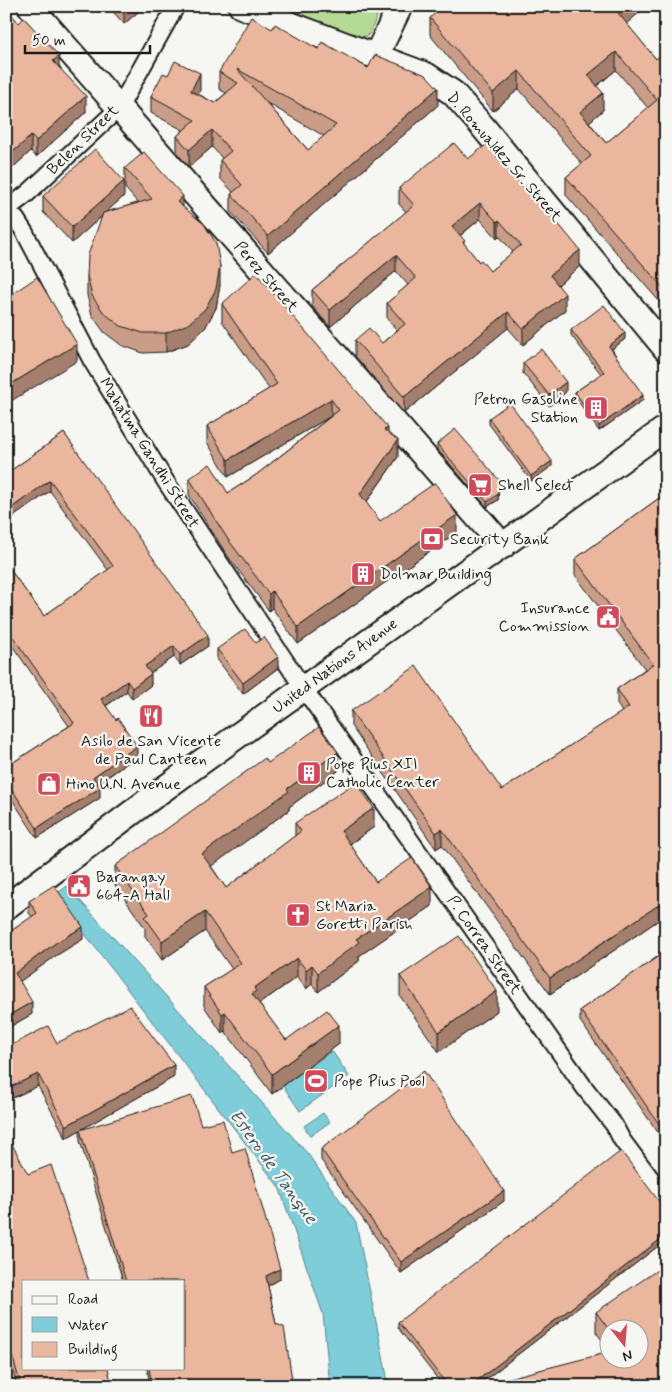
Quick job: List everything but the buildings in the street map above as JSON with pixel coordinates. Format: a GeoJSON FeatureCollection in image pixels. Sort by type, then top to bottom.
{"type":"FeatureCollection","features":[{"type":"Feature","properties":{"kind":"main road","name":"Perez Street"},"geometry":{"type":"LineString","coordinates":[[30,6],[503,546]]}},
{"type":"Feature","properties":{"kind":"main road","name":"D. Romualdez Sr. Street"},"geometry":{"type":"LineString","coordinates":[[241,6],[426,75],[453,93],[666,349]]}},
{"type":"Feature","properties":{"kind":"main road"},"geometry":{"type":"LineString","coordinates":[[376,56],[400,6]]}},
{"type":"Feature","properties":{"kind":"main road","name":"United Nations Avenue"},"geometry":{"type":"LineString","coordinates":[[6,907],[158,793],[666,428]]}},
{"type":"Feature","properties":{"kind":"street","name":"Belen Street"},"geometry":{"type":"LineString","coordinates":[[6,210],[28,193],[119,108],[176,6]]}},
{"type":"Feature","properties":{"kind":"street","name":"Mahatma Gandhi Street"},"geometry":{"type":"LineString","coordinates":[[6,210],[16,219],[25,233],[92,361],[166,482],[304,689]]}},
{"type":"Feature","properties":{"kind":"street","name":"P. Correa Street"},"geometry":{"type":"LineString","coordinates":[[304,689],[584,1087],[614,1125],[622,1140],[666,1199]]}},
{"type":"Feature","properties":{"kind":"green space"},"geometry":{"type":"Polygon","coordinates":[[[279,6],[381,6],[370,33],[367,36],[360,37],[279,6]]]}},
{"type":"Feature","properties":{"kind":"water","name":"Estero de Tanque"},"geometry":{"type":"Polygon","coordinates":[[[67,886],[308,1154],[356,1223],[389,1386],[330,1386],[323,1314],[279,1187],[55,895],[67,886]]]}},
{"type":"Feature","properties":{"kind":"water","name":"Pope Pius Pool"},"geometry":{"type":"Polygon","coordinates":[[[332,1051],[349,1076],[300,1111],[283,1086],[332,1051]]]}},
{"type":"Feature","properties":{"kind":"water"},"geometry":{"type":"Polygon","coordinates":[[[323,1113],[330,1122],[310,1136],[304,1126],[323,1113]]]}},
{"type":"Feature","properties":{"kind":"place","name":"Petron Gasoline Station"},"geometry":{"type":"Point","coordinates":[596,408]}},
{"type":"Feature","properties":{"kind":"place","name":"Shell Select"},"geometry":{"type":"Point","coordinates":[480,485]}},
{"type":"Feature","properties":{"kind":"place","name":"Security Bank"},"geometry":{"type":"Point","coordinates":[432,539]}},
{"type":"Feature","properties":{"kind":"place","name":"Dolmar Building"},"geometry":{"type":"Point","coordinates":[363,574]}},
{"type":"Feature","properties":{"kind":"place","name":"Insurance Commission"},"geometry":{"type":"Point","coordinates":[608,617]}},
{"type":"Feature","properties":{"kind":"place","name":"Asilo de San Vicente de Paul Canteen"},"geometry":{"type":"Point","coordinates":[151,716]}},
{"type":"Feature","properties":{"kind":"place","name":"Pope Pius XII Catholic Center"},"geometry":{"type":"Point","coordinates":[309,773]}},
{"type":"Feature","properties":{"kind":"place","name":"Hino U.N. Avenue"},"geometry":{"type":"Point","coordinates":[49,784]}},
{"type":"Feature","properties":{"kind":"place","name":"Barangay 664-A Hall"},"geometry":{"type":"Point","coordinates":[79,886]}},
{"type":"Feature","properties":{"kind":"place","name":"St Maria Goretti Parish"},"geometry":{"type":"Point","coordinates":[298,915]}},
{"type":"Feature","properties":{"kind":"place","name":"Pope Pius Pool"},"geometry":{"type":"Point","coordinates":[316,1081]}}]}
